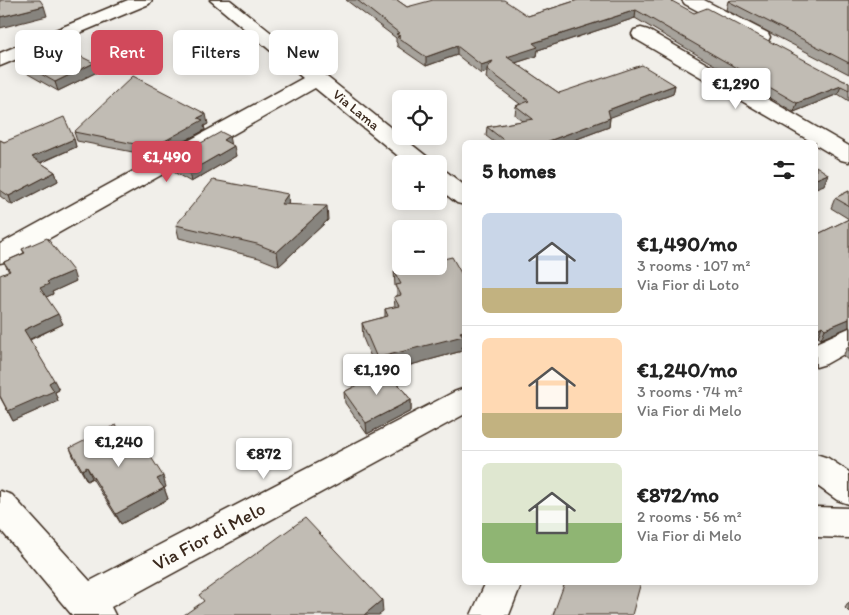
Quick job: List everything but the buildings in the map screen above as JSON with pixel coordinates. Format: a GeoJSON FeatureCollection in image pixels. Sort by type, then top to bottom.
{"type":"FeatureCollection","features":[{"type":"Feature","properties":{"kind":"street"},"geometry":{"type":"LineString","coordinates":[[0,60],[143,0]]}},
{"type":"Feature","properties":{"kind":"street","name":"Via Lama"},"geometry":{"type":"LineString","coordinates":[[219,0],[411,155]]}},
{"type":"Feature","properties":{"kind":"street"},"geometry":{"type":"LineString","coordinates":[[691,0],[779,47]]}},
{"type":"Feature","properties":{"kind":"street"},"geometry":{"type":"LineString","coordinates":[[641,34],[849,154]]}},
{"type":"Feature","properties":{"kind":"street"},"geometry":{"type":"LineString","coordinates":[[0,254],[316,78]]}},
{"type":"Feature","properties":{"kind":"street"},"geometry":{"type":"LineString","coordinates":[[447,183],[462,196]]}},
{"type":"Feature","properties":{"kind":"street"},"geometry":{"type":"LineString","coordinates":[[818,355],[849,338]]}},
{"type":"Feature","properties":{"kind":"street","name":"Via Fior di Melo"},"geometry":{"type":"LineString","coordinates":[[90,608],[462,402]]}},
{"type":"Feature","properties":{"kind":"street"},"geometry":{"type":"LineString","coordinates":[[818,468],[849,490]]}},
{"type":"Feature","properties":{"kind":"street"},"geometry":{"type":"LineString","coordinates":[[0,505],[90,608]]}},
{"type":"Feature","properties":{"kind":"street"},"geometry":{"type":"LineString","coordinates":[[818,522],[849,523]]}},
{"type":"Feature","properties":{"kind":"street"},"geometry":{"type":"LineString","coordinates":[[490,615],[503,585]]}}]}
